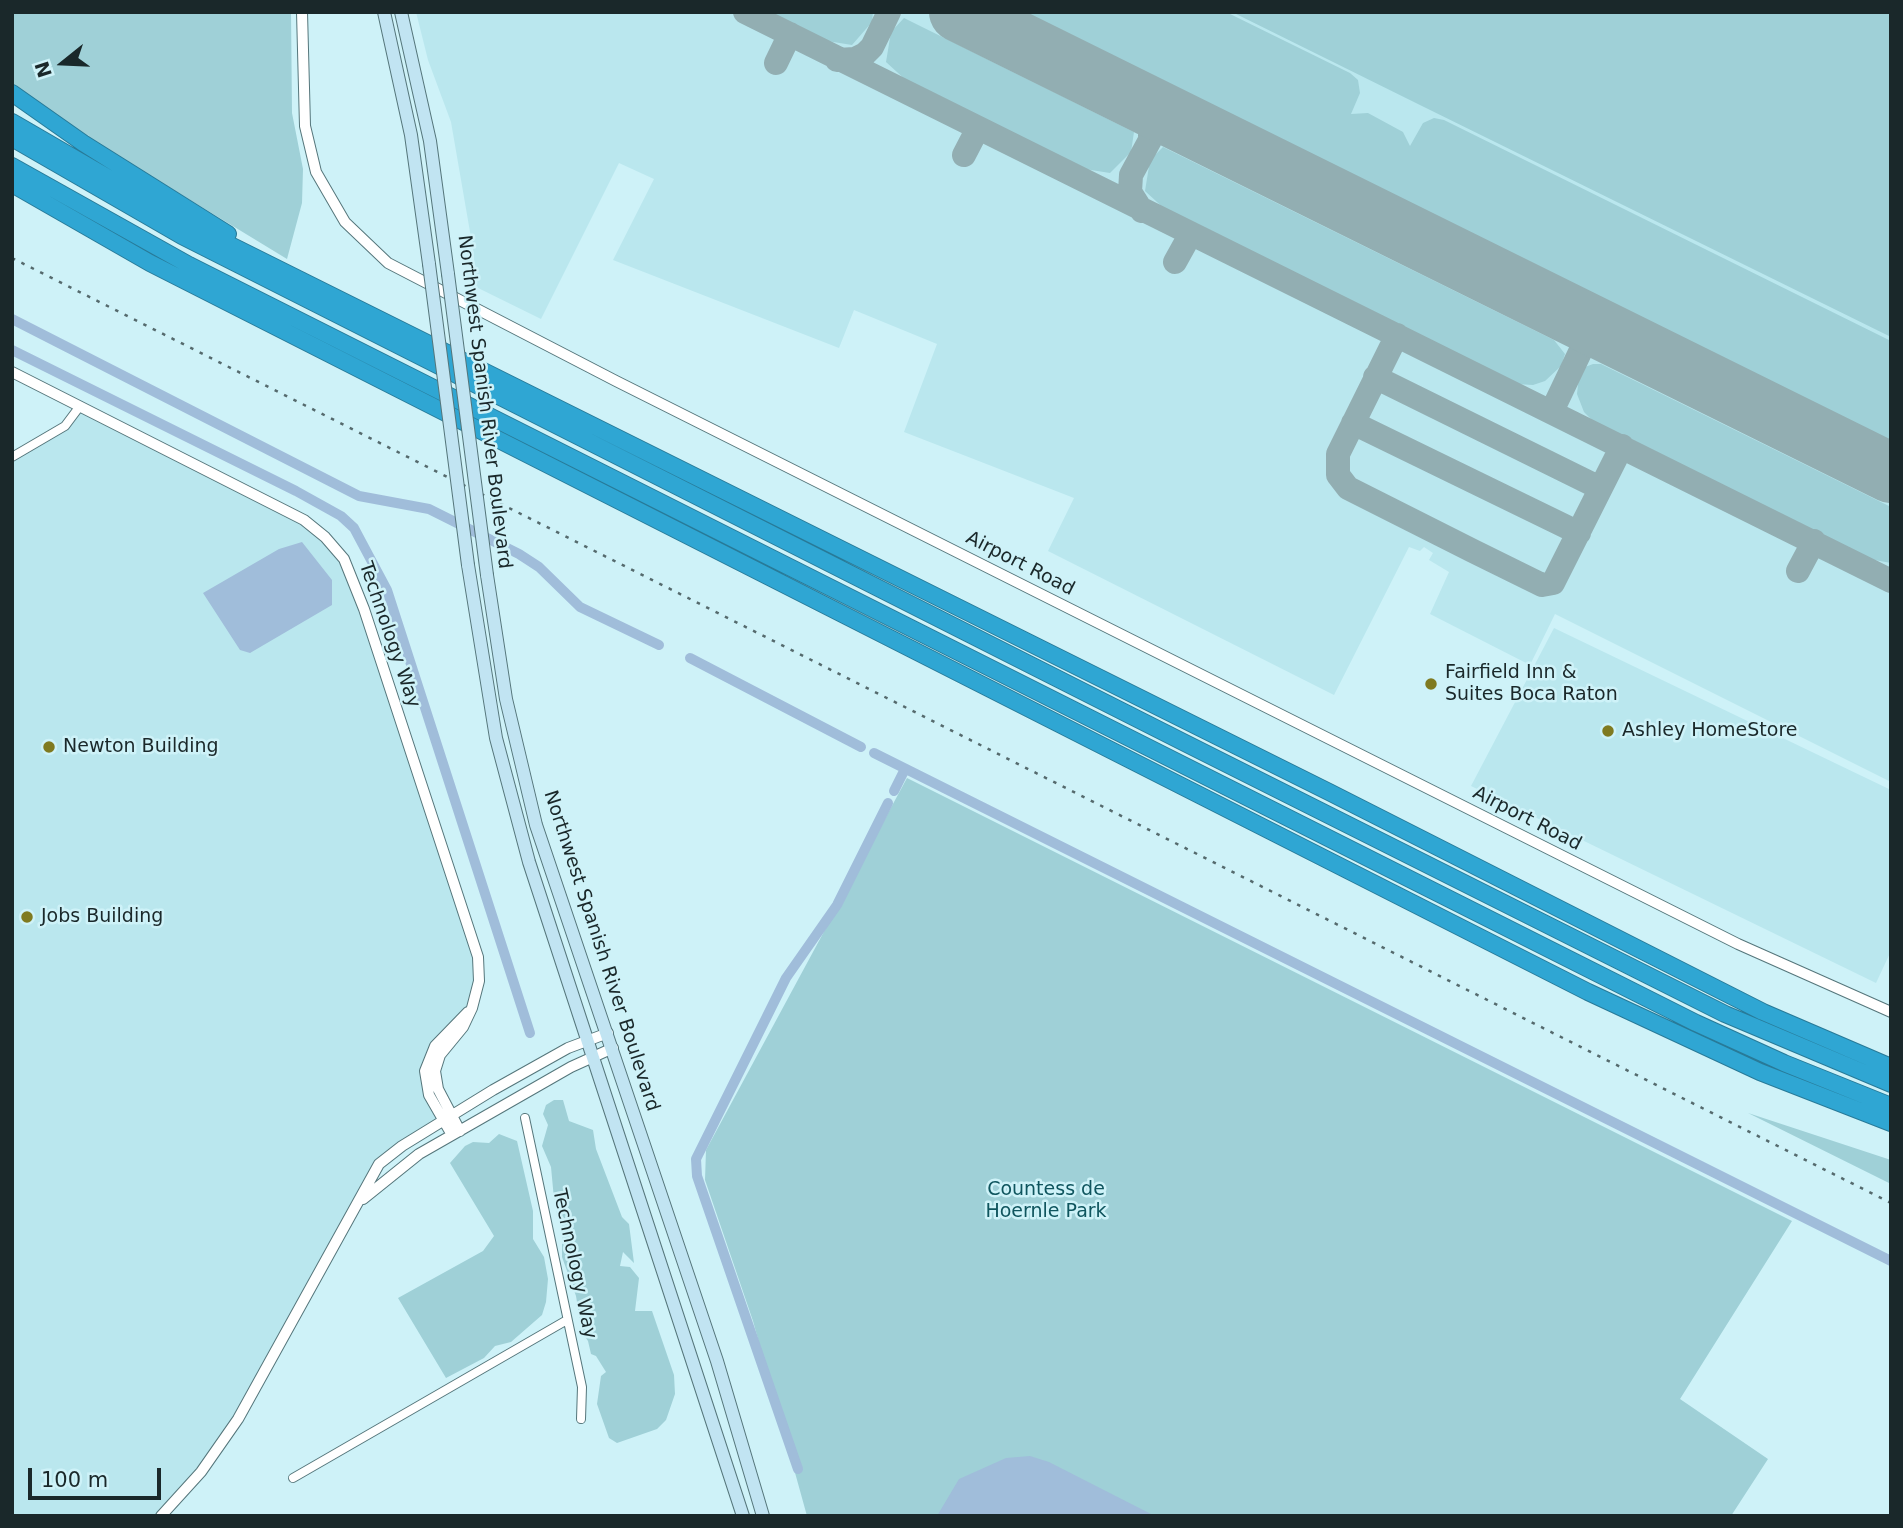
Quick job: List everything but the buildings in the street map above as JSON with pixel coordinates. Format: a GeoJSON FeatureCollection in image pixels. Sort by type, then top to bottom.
{"type":"FeatureCollection","features":[{"type":"Feature","properties":{"kind":"highway"},"geometry":{"type":"LineString","coordinates":[[12,93],[83,143],[192,210],[273,265]]}},
{"type":"Feature","properties":{"kind":"highway"},"geometry":{"type":"LineString","coordinates":[[12,122],[131,194],[1329,792],[1763,1012],[1891,1067]]}},
{"type":"Feature","properties":{"kind":"highway"},"geometry":{"type":"LineString","coordinates":[[12,138],[107,195],[201,246],[1183,742],[1725,1014],[1891,1084]]}},
{"type":"Feature","properties":{"kind":"highway"},"geometry":{"type":"LineString","coordinates":[[12,166],[189,265],[1696,1023],[1891,1107]]}},
{"type":"Feature","properties":{"kind":"highway"},"geometry":{"type":"LineString","coordinates":[[12,184],[149,263],[1071,732],[1642,1018],[1760,1072],[1891,1123]]}},
{"type":"Feature","properties":{"kind":"highway"},"geometry":{"type":"LineString","coordinates":[[968,656],[1071,732]]}},
{"type":"Feature","properties":{"kind":"highway"},"geometry":{"type":"LineString","coordinates":[[1183,742],[1329,792]]}},
{"type":"Feature","properties":{"kind":"main road","name":"Northwest Spanish River Boulevard"},"geometry":{"type":"LineString","coordinates":[[384,12],[411,135],[484,675],[509,789],[592,1056],[742,1511]]}},
{"type":"Feature","properties":{"kind":"main road","name":"Northwest Spanish River Boulevard"},"geometry":{"type":"LineString","coordinates":[[401,12],[430,141],[487,575],[506,699],[528,794],[555,886],[613,1048],[763,1516]]}},
{"type":"Feature","properties":{"kind":"main road"},"geometry":{"type":"LineString","coordinates":[[742,1511],[760,1501]]}},
{"type":"Feature","properties":{"kind":"street","name":"Airport Road"},"geometry":{"type":"LineString","coordinates":[[302,12],[302,98],[313,162],[325,190],[345,222],[388,263],[616,381],[1746,948],[1891,1012]]}},
{"type":"Feature","properties":{"kind":"street","name":"Technology Way"},"geometry":{"type":"LineString","coordinates":[[12,372],[304,520],[325,537],[344,559],[364,609],[475,949],[479,981],[472,1008],[435,1046],[426,1065],[427,1089],[456,1133]]}},
{"type":"Feature","properties":{"kind":"street"},"geometry":{"type":"LineString","coordinates":[[12,457],[61,429],[80,406]]}},
{"type":"Feature","properties":{"kind":"street"},"geometry":{"type":"LineString","coordinates":[[161,1516],[201,1472],[238,1419],[379,1164],[447,1117],[561,1051],[608,1033]]}},
{"type":"Feature","properties":{"kind":"street"},"geometry":{"type":"LineString","coordinates":[[353,1208],[386,1177],[456,1133],[592,1056],[613,1048]]}},
{"type":"Feature","properties":{"kind":"street","name":"Technology Way"},"geometry":{"type":"LineString","coordinates":[[525,1118],[582,1387],[580,1419]]}},
{"type":"Feature","properties":{"kind":"street"},"geometry":{"type":"LineString","coordinates":[[293,1478],[567,1320]]}},
{"type":"Feature","properties":{"kind":"shaded area"},"geometry":{"type":"Polygon","coordinates":[[[416,12],[1891,12],[1891,782],[1555,614],[1530,665],[1430,614],[1449,572],[1429,560],[1433,553],[1424,547],[1420,551],[1409,547],[1334,695],[1048,551],[1074,498],[904,432],[937,344],[854,310],[839,348],[613,260],[654,179],[619,163],[541,319],[474,286],[474,255],[451,122],[428,60],[416,12]]]}},
{"type":"Feature","properties":{"kind":"shaded area"},"geometry":{"type":"Polygon","coordinates":[[[80,406],[304,520],[344,559],[475,949],[472,1008],[425,1071],[443,1120],[384,1159],[238,1420],[161,1516],[12,1516],[12,457],[54,433],[80,406]]]}},
{"type":"Feature","properties":{"kind":"shaded area"},"geometry":{"type":"Polygon","coordinates":[[[302,542],[332,580],[332,605],[250,653],[240,650],[203,593],[279,549],[302,542]]]}},
{"type":"Feature","properties":{"kind":"shaded area"},"geometry":{"type":"Polygon","coordinates":[[[1554,628],[1891,790],[1891,951],[1876,983],[1471,786],[1554,628]]]}},
{"type":"Feature","properties":{"kind":"shaded area"},"geometry":{"type":"Polygon","coordinates":[[[1030,1456],[1049,1462],[1155,1516],[937,1516],[959,1479],[1006,1458],[1030,1456]]]}},
{"type":"Feature","properties":{"kind":"green space"},"geometry":{"type":"Polygon","coordinates":[[[12,12],[291,12],[292,113],[303,169],[302,203],[287,259],[44,111],[12,85],[12,12]]]}},
{"type":"Feature","properties":{"kind":"green space"},"geometry":{"type":"Polygon","coordinates":[[[761,12],[873,12],[872,22],[852,45],[821,40],[761,12]]]}},
{"type":"Feature","properties":{"kind":"green space"},"geometry":{"type":"Polygon","coordinates":[[[1025,12],[1226,12],[1350,73],[1358,80],[1360,93],[1351,114],[1368,113],[1403,132],[1410,146],[1423,123],[1434,118],[1444,120],[1891,341],[1891,441],[1025,12]]]}},
{"type":"Feature","properties":{"kind":"green space"},"geometry":{"type":"Polygon","coordinates":[[[1232,12],[1891,12],[1891,337],[1424,107],[1232,12]]]}},
{"type":"Feature","properties":{"kind":"green space"},"geometry":{"type":"Polygon","coordinates":[[[904,18],[1134,132],[1131,152],[1110,173],[1085,169],[1015,139],[909,83],[886,62],[891,32],[904,18]]]}},
{"type":"Feature","properties":{"kind":"green space"},"geometry":{"type":"Polygon","coordinates":[[[1163,147],[1554,340],[1565,354],[1561,366],[1545,381],[1533,385],[1516,384],[1383,322],[1169,213],[1145,191],[1150,160],[1163,147]]]}},
{"type":"Feature","properties":{"kind":"green space"},"geometry":{"type":"Polygon","coordinates":[[[1601,364],[1891,507],[1891,563],[1869,559],[1835,544],[1594,422],[1584,412],[1577,394],[1579,376],[1585,367],[1601,364]]]}},
{"type":"Feature","properties":{"kind":"green space","name":"Countess de Hoernle Park"},"geometry":{"type":"Polygon","coordinates":[[[907,778],[1792,1221],[1680,1399],[1768,1459],[1731,1516],[807,1516],[753,1321],[705,1180],[706,1150],[907,778]]]}},
{"type":"Feature","properties":{"kind":"green space"},"geometry":{"type":"Polygon","coordinates":[[[554,1100],[563,1100],[569,1121],[593,1130],[596,1149],[622,1217],[629,1224],[634,1263],[623,1252],[620,1266],[630,1267],[639,1278],[635,1311],[652,1311],[674,1375],[675,1394],[666,1420],[657,1429],[617,1443],[609,1438],[597,1404],[601,1376],[606,1372],[596,1356],[591,1354],[588,1341],[582,1332],[576,1296],[562,1257],[562,1226],[556,1215],[558,1206],[554,1199],[551,1167],[542,1146],[548,1125],[543,1114],[546,1105],[554,1100]]]}},
{"type":"Feature","properties":{"kind":"green space"},"geometry":{"type":"Polygon","coordinates":[[[1748,1113],[1891,1160],[1891,1184],[1748,1113]]]}},
{"type":"Feature","properties":{"kind":"green space"},"geometry":{"type":"Polygon","coordinates":[[[499,1134],[517,1141],[533,1211],[533,1239],[544,1257],[548,1279],[546,1302],[542,1315],[511,1342],[495,1346],[484,1358],[446,1378],[398,1298],[483,1251],[494,1236],[450,1163],[465,1146],[473,1142],[489,1143],[499,1134]]]}},
{"type":"Feature","properties":{"kind":"waterway"},"geometry":{"type":"LineString","coordinates":[[12,319],[359,496],[429,509],[519,554],[539,567],[580,607],[659,645]]}},
{"type":"Feature","properties":{"kind":"waterway"},"geometry":{"type":"LineString","coordinates":[[12,350],[296,491],[341,516],[354,528],[387,590],[530,1033]]}},
{"type":"Feature","properties":{"kind":"waterway"},"geometry":{"type":"LineString","coordinates":[[690,658],[861,747]]}},
{"type":"Feature","properties":{"kind":"waterway"},"geometry":{"type":"LineString","coordinates":[[874,753],[1891,1261]]}},
{"type":"Feature","properties":{"kind":"waterway"},"geometry":{"type":"LineString","coordinates":[[894,791],[905,769]]}},
{"type":"Feature","properties":{"kind":"waterway"},"geometry":{"type":"LineString","coordinates":[[798,1469],[697,1176],[696,1159],[786,978],[837,905],[888,803]]}},
{"type":"Feature","properties":{"kind":"taxiway"},"geometry":{"type":"LineString","coordinates":[[745,12],[1891,581]]}},
{"type":"Feature","properties":{"kind":"taxiway"},"geometry":{"type":"LineString","coordinates":[[837,60],[855,59],[865,54],[872,47],[889,12]]}},
{"type":"Feature","properties":{"kind":"taxiway"},"geometry":{"type":"LineString","coordinates":[[776,63],[790,34]]}},
{"type":"Feature","properties":{"kind":"taxiway"},"geometry":{"type":"LineString","coordinates":[[1141,101],[1151,119],[1150,136]]}},
{"type":"Feature","properties":{"kind":"taxiway"},"geometry":{"type":"LineString","coordinates":[[1142,211],[1130,192],[1131,175],[1156,129],[1170,123],[1185,123]]}},
{"type":"Feature","properties":{"kind":"taxiway"},"geometry":{"type":"LineString","coordinates":[[964,155],[978,128]]}},
{"type":"Feature","properties":{"kind":"taxiway"},"geometry":{"type":"LineString","coordinates":[[1175,262],[1190,235]]}},
{"type":"Feature","properties":{"kind":"taxiway"},"geometry":{"type":"LineString","coordinates":[[1552,411],[1593,325]]}},
{"type":"Feature","properties":{"kind":"taxiway"},"geometry":{"type":"LineString","coordinates":[[1397,335],[1338,454],[1338,475],[1348,488],[1473,551],[1542,585],[1553,583],[1622,446]]}},
{"type":"Feature","properties":{"kind":"taxiway"},"geometry":{"type":"LineString","coordinates":[[1375,377],[1600,488]]}},
{"type":"Feature","properties":{"kind":"taxiway"},"geometry":{"type":"LineString","coordinates":[[1353,423],[1579,533]]}},
{"type":"Feature","properties":{"kind":"taxiway"},"geometry":{"type":"LineString","coordinates":[[1798,571],[1814,541]]}},
{"type":"Feature","properties":{"kind":"runway"},"geometry":{"type":"LineString","coordinates":[[959,12],[1891,473]]}},
{"type":"Feature","properties":{"kind":"railway"},"geometry":{"type":"LineString","coordinates":[[12,258],[1891,1203]]}},
{"type":"Feature","properties":{"kind":"place","name":"Fairfield Inn & Suites Boca Raton"},"geometry":{"type":"Point","coordinates":[1431,684]}},
{"type":"Feature","properties":{"kind":"place","name":"Ashley HomeStore"},"geometry":{"type":"Point","coordinates":[1608,731]}},
{"type":"Feature","properties":{"kind":"place","name":"Newton Building"},"geometry":{"type":"Point","coordinates":[49,747]}},
{"type":"Feature","properties":{"kind":"place","name":"Jobs Building"},"geometry":{"type":"Point","coordinates":[27,917]}}]}
